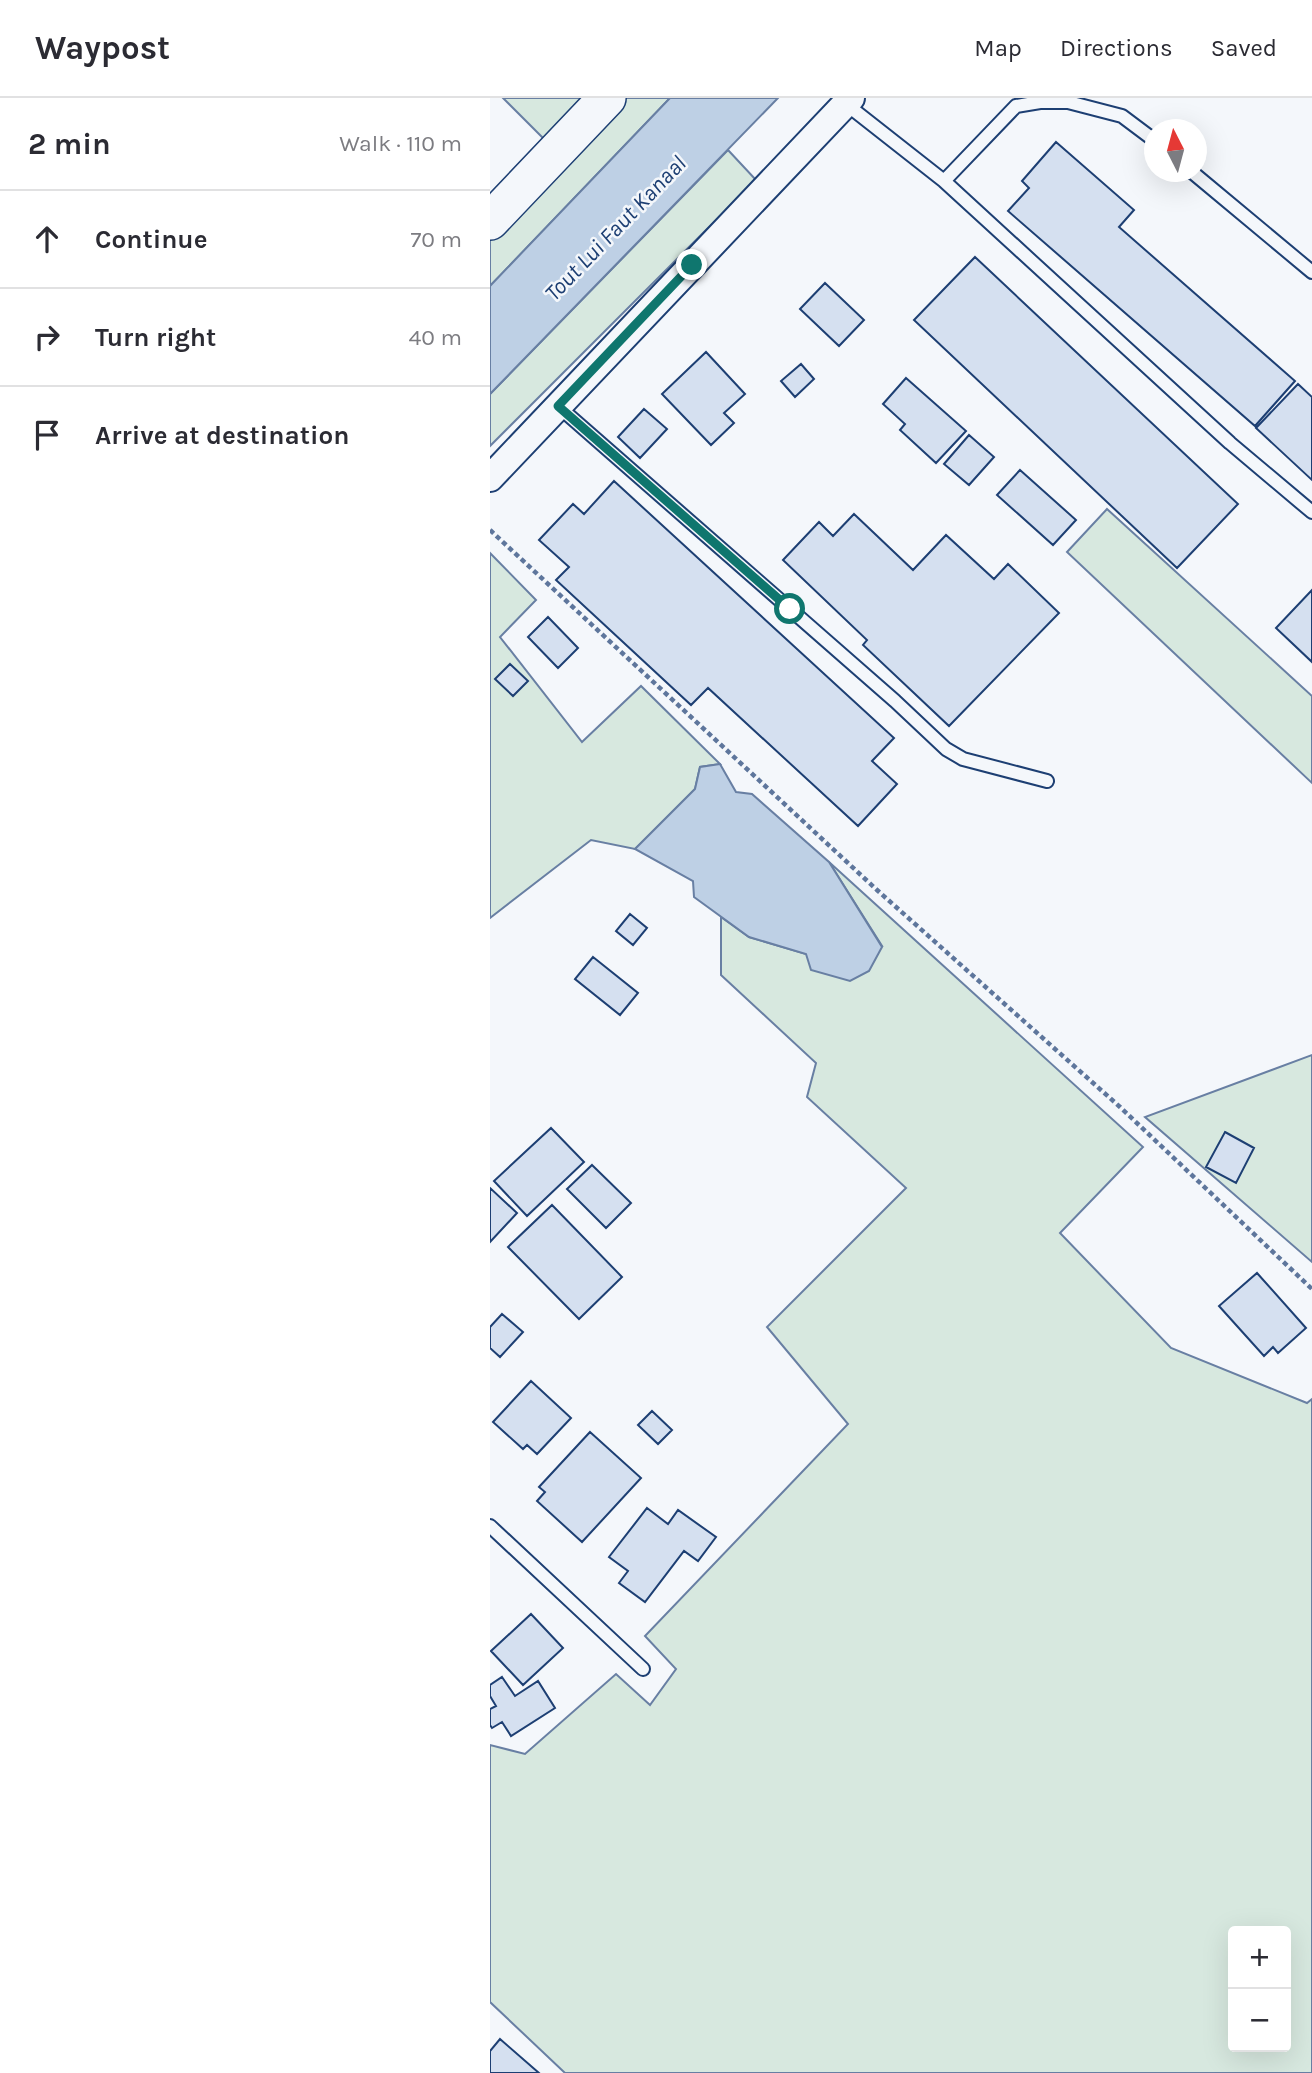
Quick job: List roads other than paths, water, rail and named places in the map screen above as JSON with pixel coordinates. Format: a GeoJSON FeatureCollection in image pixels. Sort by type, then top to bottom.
{"type":"FeatureCollection","features":[{"type":"Feature","properties":{"kind":"street"},"geometry":{"type":"LineString","coordinates":[[490,221],[607,98]]}},
{"type":"Feature","properties":{"kind":"street"},"geometry":{"type":"LineString","coordinates":[[490,478],[848,101]]}},
{"type":"Feature","properties":{"kind":"lane"},"geometry":{"type":"LineString","coordinates":[[848,101],[944,181],[1230,443],[1312,512]]}},
{"type":"Feature","properties":{"kind":"lane"},"geometry":{"type":"LineString","coordinates":[[944,181],[1017,106],[1040,102],[1068,102],[1122,116],[1144,132]]}},
{"type":"Feature","properties":{"kind":"lane"},"geometry":{"type":"LineString","coordinates":[[1204,182],[1312,272]]}},
{"type":"Feature","properties":{"kind":"lane"},"geometry":{"type":"LineString","coordinates":[[558,406],[885,692],[946,749],[963,758],[1047,781]]}},
{"type":"Feature","properties":{"kind":"lane"},"geometry":{"type":"LineString","coordinates":[[490,1526],[643,1669]]}},
{"type":"Feature","properties":{"kind":"water","name":"Tout Lui Faut Kanaal"},"geometry":{"type":"Polygon","coordinates":[[[670,98],[778,98],[490,394],[490,286],[670,98]]]}},
{"type":"Feature","properties":{"kind":"water"},"geometry":{"type":"Polygon","coordinates":[[[720,764],[736,792],[752,794],[829,862],[882,947],[869,971],[850,981],[811,970],[806,954],[749,937],[694,897],[693,881],[635,849],[695,789],[700,767],[720,764]]]}}]}
